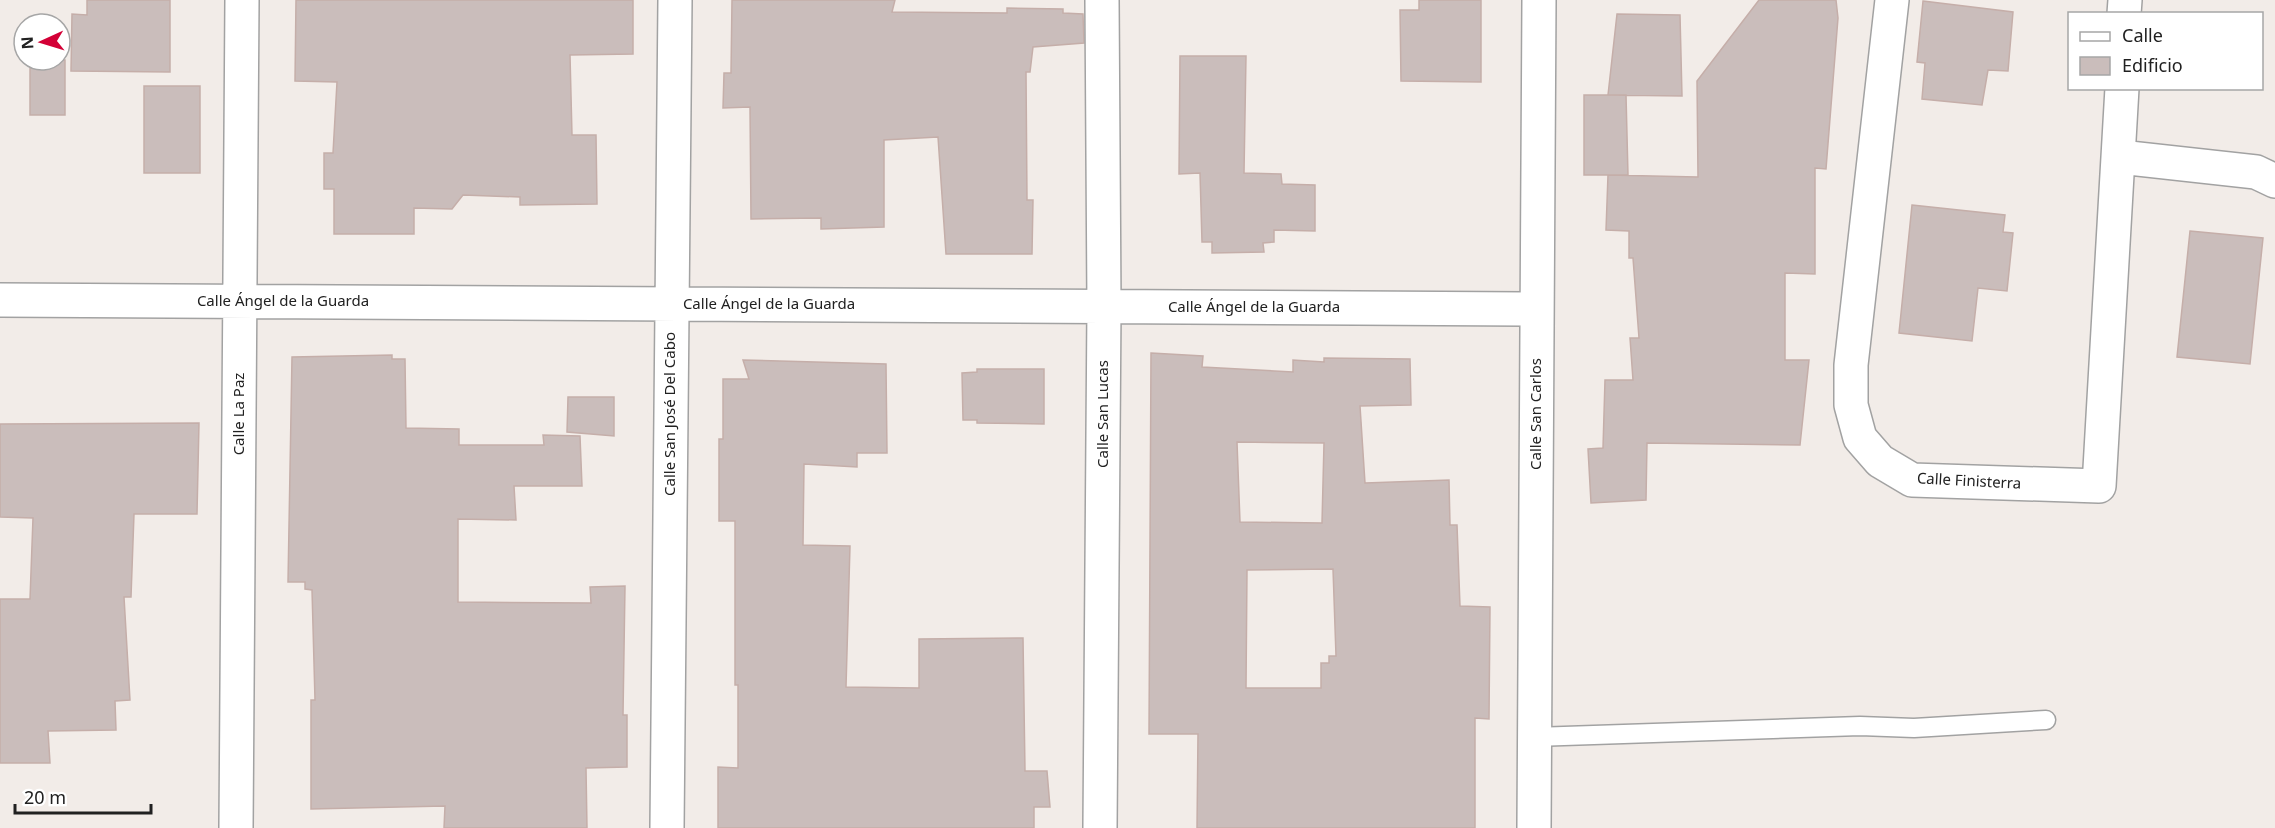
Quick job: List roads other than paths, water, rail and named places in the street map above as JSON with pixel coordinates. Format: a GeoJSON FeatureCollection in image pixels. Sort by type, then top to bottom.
{"type":"FeatureCollection","features":[{"type":"Feature","properties":{"kind":"street","name":"Calle La Paz"},"geometry":{"type":"LineString","coordinates":[[236,828],[242,0]]}},
{"type":"Feature","properties":{"kind":"street","name":"Calle San José Del Cabo"},"geometry":{"type":"LineString","coordinates":[[667,828],[675,0]]}},
{"type":"Feature","properties":{"kind":"street","name":"Calle San Lucas"},"geometry":{"type":"LineString","coordinates":[[1100,828],[1104,306],[1102,0]]}},
{"type":"Feature","properties":{"kind":"street","name":"Calle San Carlos"},"geometry":{"type":"LineString","coordinates":[[1534,828],[1539,0]]}},
{"type":"Feature","properties":{"kind":"street","name":"Calle Finisterra"},"geometry":{"type":"LineString","coordinates":[[1892,0],[1851,365],[1851,405],[1860,438],[1880,461],[1912,480],[2099,486],[2120,157],[2122,90]]}},
{"type":"Feature","properties":{"kind":"street"},"geometry":{"type":"LineString","coordinates":[[2120,157],[2256,172],[2275,181]]}},
{"type":"Feature","properties":{"kind":"street","name":"Calle Ángel de la Guarda"},"geometry":{"type":"LineString","coordinates":[[0,300],[1537,309]]}},
{"type":"Feature","properties":{"kind":"lane"},"geometry":{"type":"LineString","coordinates":[[1534,737],[1860,726],[1914,728],[2046,720]]}}]}
